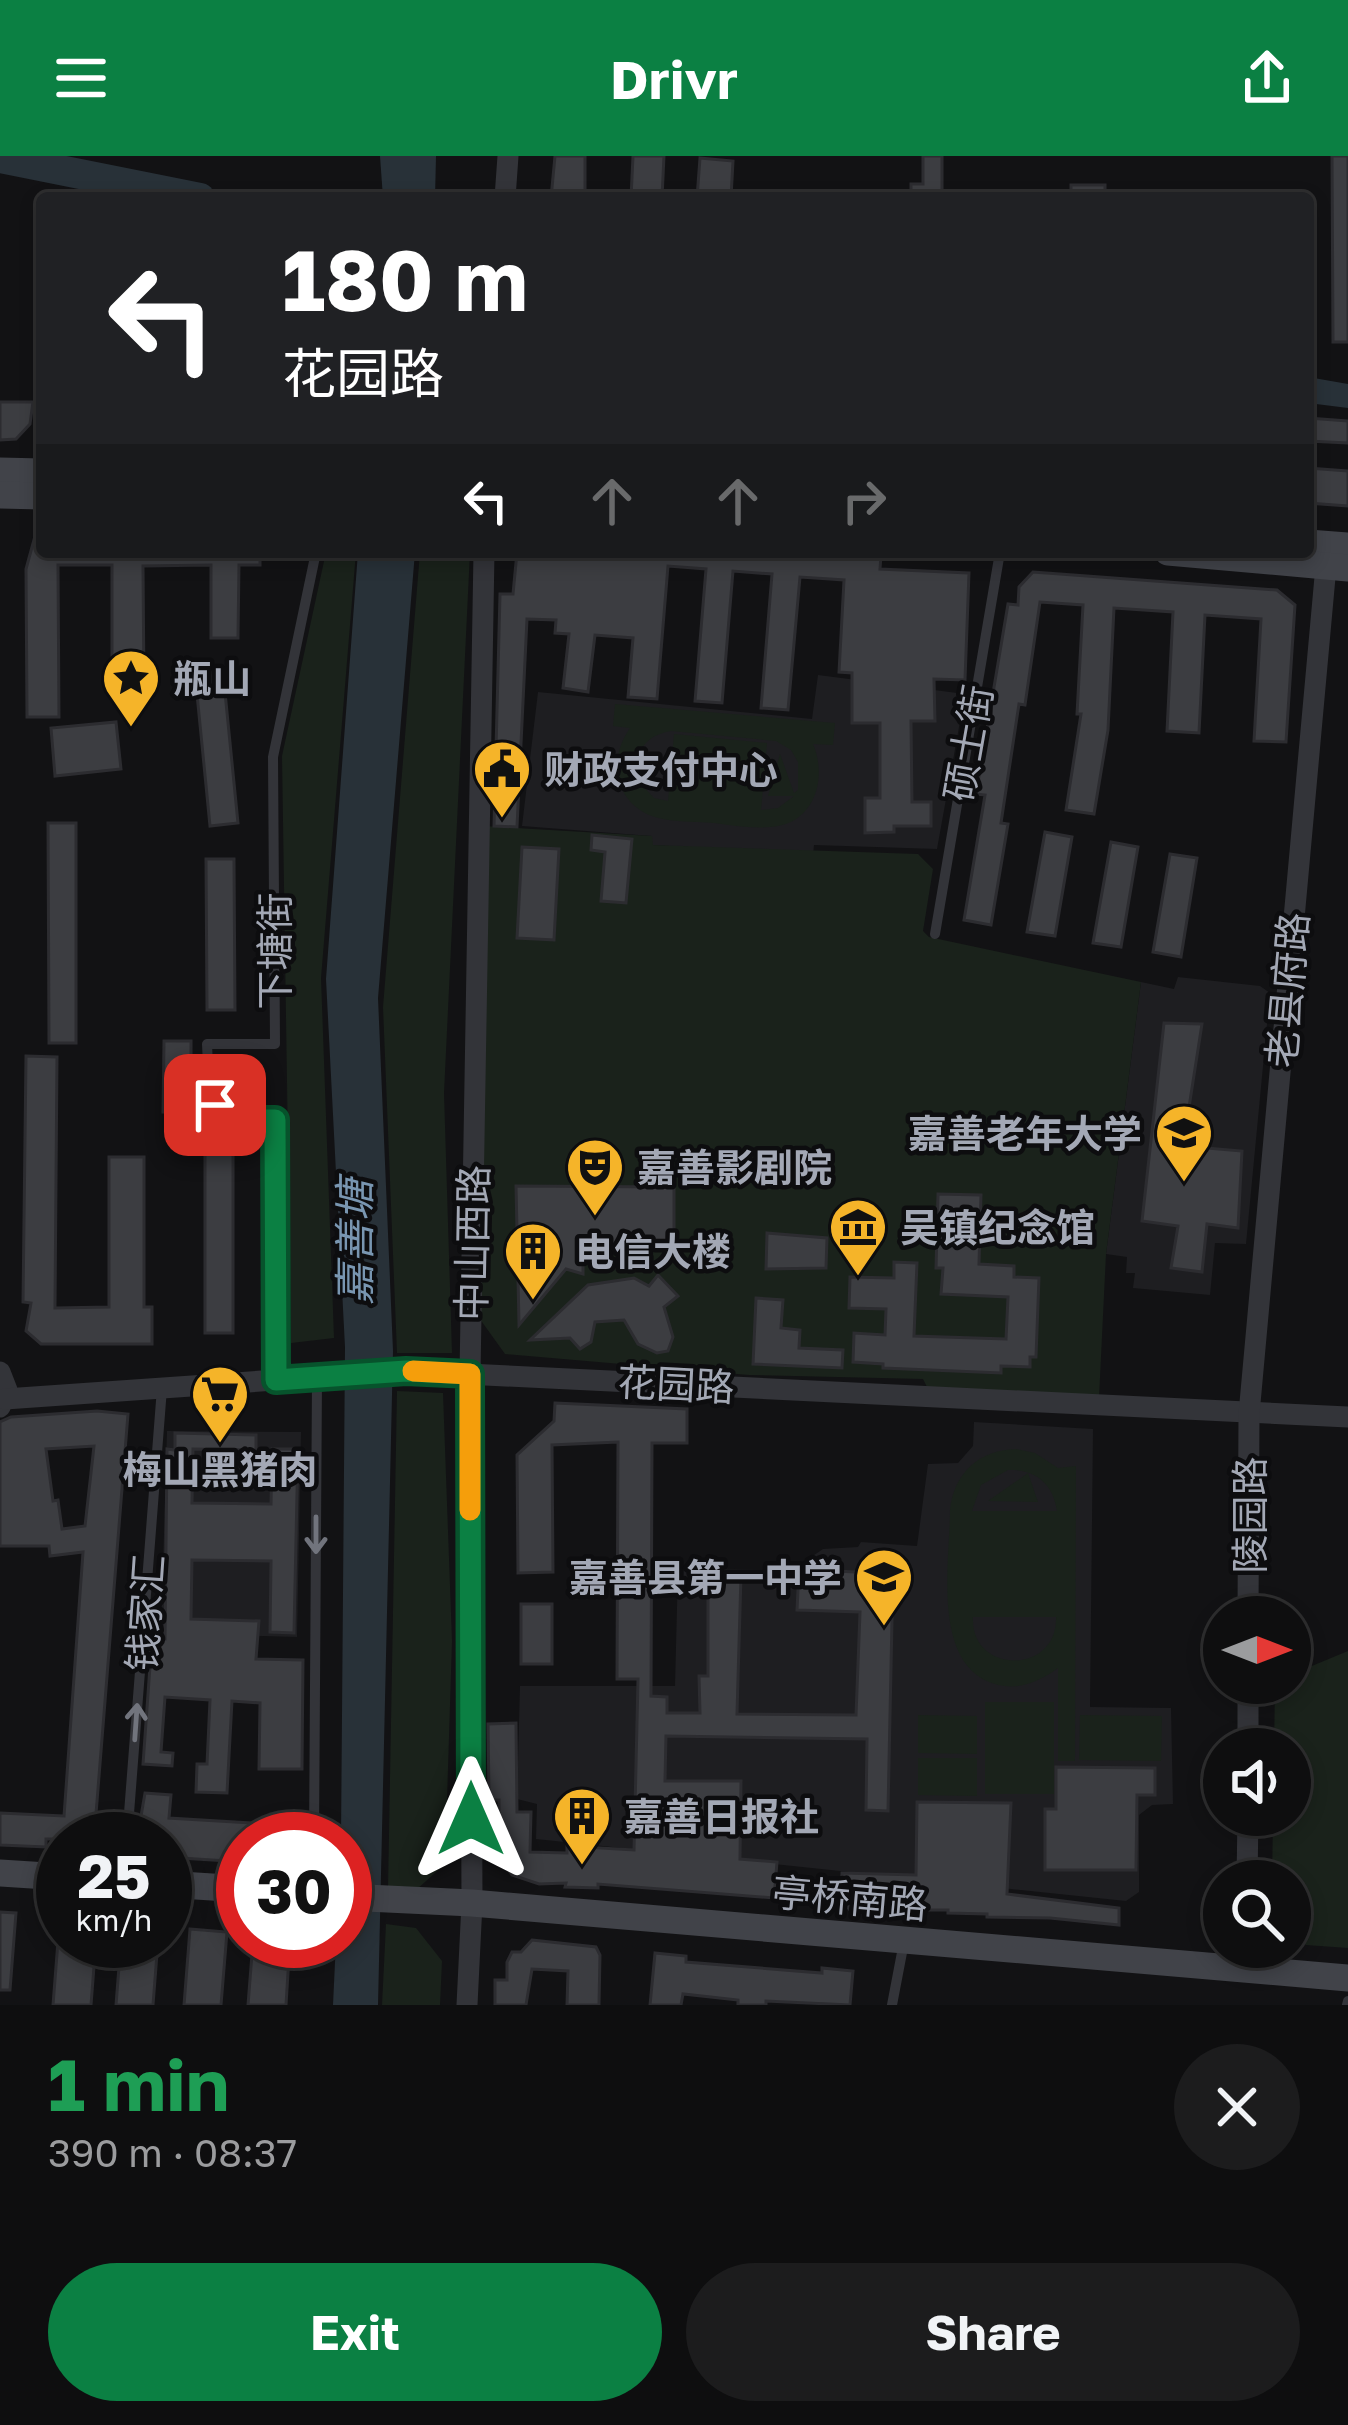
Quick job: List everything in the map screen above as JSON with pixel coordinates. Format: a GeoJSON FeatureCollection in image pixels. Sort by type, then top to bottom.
{"type":"FeatureCollection","features":[{"type":"Feature","properties":{"kind":"street"},"geometry":{"type":"LineString","coordinates":[[505,192],[508,156]]}},
{"type":"Feature","properties":{"kind":"street"},"geometry":{"type":"LineString","coordinates":[[0,471],[36,472]]}},
{"type":"Feature","properties":{"kind":"street"},"geometry":{"type":"LineString","coordinates":[[0,495],[36,496]]}},
{"type":"Feature","properties":{"kind":"street"},"geometry":{"type":"LineString","coordinates":[[1314,543],[1348,546]]}},
{"type":"Feature","properties":{"kind":"street","name":"中山西路"},"geometry":{"type":"LineString","coordinates":[[467,2005],[472,1903],[470,1374],[484,558]]}},
{"type":"Feature","properties":{"kind":"street"},"geometry":{"type":"LineString","coordinates":[[1236,558],[1337,567]]}},
{"type":"Feature","properties":{"kind":"street","name":"老县府路"},"geometry":{"type":"LineString","coordinates":[[1249,1414],[1337,567]]}},
{"type":"Feature","properties":{"kind":"street","name":"花园路"},"geometry":{"type":"LineString","coordinates":[[2,1403],[406,1371],[1348,1417]]}},
{"type":"Feature","properties":{"kind":"street"},"geometry":{"type":"LineString","coordinates":[[0,1372],[5,1381],[2,1403]]}},
{"type":"Feature","properties":{"kind":"street","name":"陵园路"},"geometry":{"type":"LineString","coordinates":[[1248,1596],[1249,1414]]}},
{"type":"Feature","properties":{"kind":"street"},"geometry":{"type":"LineString","coordinates":[[0,1873],[36,1875]]}},
{"type":"Feature","properties":{"kind":"street","name":"亭桥南路"},"geometry":{"type":"LineString","coordinates":[[372,1899],[472,1903],[904,1942],[1203,1956]]}},
{"type":"Feature","properties":{"kind":"street","name":"亭桥南路"},"geometry":{"type":"LineString","coordinates":[[1298,1968],[1348,1978]]}},
{"type":"Feature","properties":{"kind":"lane","name":"下塘街"},"geometry":{"type":"LineString","coordinates":[[276,1380],[275,1120],[246,1120],[222,1113],[209,1086],[206,1044],[274,1044],[273,757],[315,558]]}},
{"type":"Feature","properties":{"kind":"lane","name":"硕士街"},"geometry":{"type":"LineString","coordinates":[[935,934],[999,558]]}},
{"type":"Feature","properties":{"kind":"lane"},"geometry":{"type":"LineString","coordinates":[[314,1812],[317,1376]]}},
{"type":"Feature","properties":{"kind":"lane","name":"钱家汇"},"geometry":{"type":"LineString","coordinates":[[130,1812],[162,1387]]}},
{"type":"Feature","properties":{"kind":"lane"},"geometry":{"type":"LineString","coordinates":[[892,2005],[904,1942]]}},
{"type":"Feature","properties":{"kind":"shaded area"},"geometry":{"type":"Polygon","coordinates":[[[325,558],[356,558],[321,978],[334,1338],[291,1343],[282,756],[325,558]]]}},
{"type":"Feature","properties":{"kind":"shaded area"},"geometry":{"type":"Polygon","coordinates":[[[420,558],[470,558],[444,1093],[452,1353],[397,1353],[383,1007],[420,558]]]}},
{"type":"Feature","properties":{"kind":"shaded area"},"geometry":{"type":"Polygon","coordinates":[[[818,675],[965,694],[937,849],[814,845],[813,854],[652,845],[651,836],[522,826],[538,692],[812,719],[818,675]]]}},
{"type":"Feature","properties":{"kind":"shaded area"},"geometry":{"type":"Polygon","coordinates":[[[615,704],[835,723],[833,745],[813,744],[818,785],[807,809],[785,824],[763,827],[664,819],[637,808],[618,776],[619,752],[630,728],[613,726],[615,704]],[[671,731],[641,749],[638,774],[654,798],[668,801],[674,734],[767,743],[761,810],[778,808],[794,796],[768,796],[780,754],[794,793],[798,762],[791,750],[776,741],[671,731]]]}},
{"type":"Feature","properties":{"kind":"shaded area"},"geometry":{"type":"Polygon","coordinates":[[[484,826],[652,836],[653,845],[918,854],[933,869],[923,931],[929,937],[1141,982],[1106,1254],[1099,1398],[927,1387],[923,1379],[749,1375],[505,1354],[477,1315],[484,826]]]}},
{"type":"Feature","properties":{"kind":"shaded area","name":"嘉善老年大学"},"geometry":{"type":"Polygon","coordinates":[[[1178,977],[1260,986],[1270,993],[1246,1244],[1215,1243],[1210,1295],[1133,1288],[1135,1273],[1126,1273],[1127,1257],[1106,1254],[1141,982],[1174,989],[1178,977]]]}},
{"type":"Feature","properties":{"kind":"shaded area"},"geometry":{"type":"Polygon","coordinates":[[[397,1391],[443,1393],[452,1641],[445,1864],[416,1890],[388,1890],[397,1391]]]}},
{"type":"Feature","properties":{"kind":"shaded area","name":"嘉善县第一中学"},"geometry":{"type":"Polygon","coordinates":[[[974,1422],[1093,1429],[1090,1707],[1171,1708],[1173,1804],[1152,1805],[1139,1815],[1139,1892],[1126,1901],[536,1839],[537,1804],[517,1799],[520,1686],[675,1686],[678,1568],[792,1570],[823,1549],[858,1547],[861,1542],[917,1546],[928,1464],[958,1463],[973,1446],[974,1422]]]}},
{"type":"Feature","properties":{"kind":"shaded area"},"geometry":{"type":"Polygon","coordinates":[[[167,1431],[301,1432],[297,1637],[161,1633],[167,1431]]]}},
{"type":"Feature","properties":{"kind":"shaded area"},"geometry":{"type":"Polygon","coordinates":[[[1003,1450],[1035,1453],[1058,1468],[1076,1466],[1075,1761],[1058,1761],[1058,1668],[1030,1683],[998,1685],[976,1675],[953,1636],[947,1584],[952,1497],[971,1466],[1003,1450]],[[1008,1470],[981,1485],[972,1511],[1057,1511],[1041,1480],[1008,1470]],[[973,1617],[976,1636],[985,1650],[1014,1660],[1043,1650],[1053,1636],[1056,1617],[973,1617]]]}},
{"type":"Feature","properties":{"kind":"shaded area"},"geometry":{"type":"Polygon","coordinates":[[[1028,1473],[1038,1502],[988,1501],[1028,1473]]]}},
{"type":"Feature","properties":{"kind":"shaded area"},"geometry":{"type":"Polygon","coordinates":[[[1348,1651],[1348,1948],[1311,1945],[1311,1860],[1272,1860],[1273,1836],[1311,1836],[1311,1728],[1274,1728],[1275,1704],[1311,1704],[1311,1666],[1348,1651]]]}},
{"type":"Feature","properties":{"kind":"shaded area"},"geometry":{"type":"Polygon","coordinates":[[[985,1702],[1054,1702],[1054,1794],[985,1794],[985,1702]]]}},
{"type":"Feature","properties":{"kind":"shaded area"},"geometry":{"type":"Polygon","coordinates":[[[918,1715],[977,1716],[977,1754],[918,1753],[918,1715]]]}},
{"type":"Feature","properties":{"kind":"shaded area"},"geometry":{"type":"Polygon","coordinates":[[[1080,1715],[1162,1716],[1161,1761],[1079,1760],[1080,1715]]]}},
{"type":"Feature","properties":{"kind":"shaded area"},"geometry":{"type":"Polygon","coordinates":[[[918,1758],[977,1758],[977,1796],[918,1795],[918,1758]]]}},
{"type":"Feature","properties":{"kind":"shaded area"},"geometry":{"type":"Polygon","coordinates":[[[386,1924],[416,1928],[442,1961],[440,2005],[382,2005],[386,1924]]]}},
{"type":"Feature","properties":{"kind":"water"},"geometry":{"type":"Polygon","coordinates":[[[380,156],[436,156],[435,192],[383,192],[380,156]]]}},
{"type":"Feature","properties":{"kind":"water"},"geometry":{"type":"Polygon","coordinates":[[[1314,378],[1348,384],[1348,408],[1314,404],[1314,378]]]}},
{"type":"Feature","properties":{"kind":"water","name":"嘉善塘"},"geometry":{"type":"Polygon","coordinates":[[[358,558],[415,558],[378,998],[393,1351],[378,2005],[333,2005],[335,1968],[372,1968],[372,1812],[341,1812],[345,1347],[326,979],[358,558]]]}},
{"type":"Feature","properties":{"kind":"building"},"geometry":{"type":"Polygon","coordinates":[[[555,156],[585,156],[585,192],[552,192],[555,156]]]}},
{"type":"Feature","properties":{"kind":"building"},"geometry":{"type":"Polygon","coordinates":[[[633,156],[664,156],[662,192],[631,192],[633,156]]]}},
{"type":"Feature","properties":{"kind":"building"},"geometry":{"type":"Polygon","coordinates":[[[923,156],[942,156],[942,192],[911,192],[911,184],[923,184],[923,156]]]}},
{"type":"Feature","properties":{"kind":"building"},"geometry":{"type":"Polygon","coordinates":[[[1332,156],[1348,156],[1348,342],[1333,342],[1332,156]]]}},
{"type":"Feature","properties":{"kind":"building"},"geometry":{"type":"Polygon","coordinates":[[[700,158],[733,161],[731,192],[697,192],[700,158]]]}},
{"type":"Feature","properties":{"kind":"building"},"geometry":{"type":"Polygon","coordinates":[[[1071,185],[1105,185],[1105,192],[1071,192],[1071,185]]]}},
{"type":"Feature","properties":{"kind":"building"},"geometry":{"type":"Polygon","coordinates":[[[0,402],[33,402],[30,424],[16,439],[0,440],[0,402]]]}},
{"type":"Feature","properties":{"kind":"building"},"geometry":{"type":"Polygon","coordinates":[[[1314,418],[1348,421],[1348,443],[1314,441],[1314,418]]]}},
{"type":"Feature","properties":{"kind":"building"},"geometry":{"type":"Polygon","coordinates":[[[1314,468],[1348,471],[1348,506],[1314,503],[1314,468]]]}},
{"type":"Feature","properties":{"kind":"building"},"geometry":{"type":"Polygon","coordinates":[[[36,532],[36,558],[260,558],[260,565],[239,565],[238,638],[211,638],[211,565],[143,566],[144,686],[112,687],[112,565],[58,565],[59,717],[27,717],[26,569],[36,532]]]}},
{"type":"Feature","properties":{"kind":"building"},"geometry":{"type":"Polygon","coordinates":[[[516,558],[881,558],[880,569],[969,573],[965,680],[934,679],[935,721],[911,721],[912,802],[931,802],[931,826],[894,826],[894,832],[865,833],[865,798],[880,798],[880,723],[852,723],[852,673],[839,672],[844,580],[800,577],[788,710],[761,708],[772,574],[733,571],[722,703],[695,701],[706,569],[668,566],[657,699],[628,697],[633,638],[595,635],[588,692],[563,688],[569,634],[555,633],[556,620],[527,619],[517,827],[494,826],[500,594],[513,594],[516,558]]]}},
{"type":"Feature","properties":{"kind":"building"},"geometry":{"type":"Polygon","coordinates":[[[1033,572],[1277,590],[1295,605],[1286,742],[1254,741],[1261,619],[1205,615],[1199,733],[1167,731],[1173,612],[1114,608],[1108,730],[1094,814],[1066,810],[1081,714],[1077,714],[1083,605],[1040,602],[1025,705],[1019,704],[1001,823],[1008,824],[991,925],[964,920],[985,795],[976,794],[1008,604],[1018,605],[1019,587],[1033,572]]]}},
{"type":"Feature","properties":{"kind":"building"},"geometry":{"type":"Polygon","coordinates":[[[223,672],[238,823],[210,826],[195,674],[223,672]]]}},
{"type":"Feature","properties":{"kind":"building"},"geometry":{"type":"Polygon","coordinates":[[[116,722],[121,769],[55,776],[51,728],[116,722]]]}},
{"type":"Feature","properties":{"kind":"building"},"geometry":{"type":"Polygon","coordinates":[[[48,823],[76,823],[76,1043],[49,1043],[48,823]]]}},
{"type":"Feature","properties":{"kind":"building"},"geometry":{"type":"Polygon","coordinates":[[[1045,832],[1072,837],[1055,936],[1027,932],[1045,832]]]}},
{"type":"Feature","properties":{"kind":"building"},"geometry":{"type":"Polygon","coordinates":[[[592,835],[632,839],[626,903],[601,901],[605,852],[591,850],[592,835]]]}},
{"type":"Feature","properties":{"kind":"building"},"geometry":{"type":"Polygon","coordinates":[[[1111,842],[1138,847],[1121,947],[1093,943],[1111,842]]]}},
{"type":"Feature","properties":{"kind":"building"},"geometry":{"type":"Polygon","coordinates":[[[522,847],[559,849],[554,940],[517,938],[522,847]]]}},
{"type":"Feature","properties":{"kind":"building"},"geometry":{"type":"Polygon","coordinates":[[[1170,854],[1197,858],[1181,957],[1153,952],[1170,854]]]}},
{"type":"Feature","properties":{"kind":"building"},"geometry":{"type":"Polygon","coordinates":[[[206,859],[234,859],[235,1010],[207,1010],[206,859]]]}},
{"type":"Feature","properties":{"kind":"building"},"geometry":{"type":"Polygon","coordinates":[[[1164,1023],[1202,1024],[1183,1146],[1242,1151],[1238,1228],[1207,1224],[1202,1272],[1171,1268],[1178,1226],[1142,1221],[1164,1023]]]}},
{"type":"Feature","properties":{"kind":"building"},"geometry":{"type":"Polygon","coordinates":[[[164,1041],[191,1041],[191,1112],[163,1112],[164,1041]]]}},
{"type":"Feature","properties":{"kind":"building"},"geometry":{"type":"Polygon","coordinates":[[[26,1056],[57,1057],[55,1308],[109,1307],[109,1157],[144,1157],[144,1307],[152,1307],[152,1344],[41,1344],[26,1331],[31,1303],[23,1302],[26,1056]]]}},
{"type":"Feature","properties":{"kind":"building"},"geometry":{"type":"Polygon","coordinates":[[[205,1118],[233,1126],[233,1333],[205,1333],[205,1118]]]}},
{"type":"Feature","properties":{"kind":"building","name":"嘉善影剧院"},"geometry":{"type":"Polygon","coordinates":[[[516,1186],[674,1187],[674,1250],[598,1250],[598,1255],[583,1256],[583,1274],[566,1269],[519,1325],[516,1186]]]}},
{"type":"Feature","properties":{"kind":"building"},"geometry":{"type":"Polygon","coordinates":[[[938,1194],[981,1195],[979,1264],[1014,1266],[1014,1277],[1039,1278],[1036,1357],[1030,1357],[1030,1367],[1001,1366],[1001,1373],[883,1368],[883,1364],[853,1362],[854,1333],[885,1335],[886,1309],[849,1308],[850,1277],[894,1278],[894,1262],[917,1263],[914,1336],[1006,1339],[1008,1297],[941,1294],[943,1268],[936,1268],[938,1194]]]}},
{"type":"Feature","properties":{"kind":"building"},"geometry":{"type":"Polygon","coordinates":[[[767,1233],[827,1238],[826,1268],[766,1269],[767,1233]]]}},
{"type":"Feature","properties":{"kind":"building"},"geometry":{"type":"Polygon","coordinates":[[[658,1275],[678,1296],[664,1307],[673,1337],[668,1351],[657,1353],[638,1344],[624,1320],[595,1322],[591,1342],[580,1349],[570,1338],[530,1340],[588,1285],[634,1278],[649,1286],[658,1275]]]}},
{"type":"Feature","properties":{"kind":"building"},"geometry":{"type":"Polygon","coordinates":[[[756,1298],[783,1300],[781,1328],[800,1330],[799,1348],[843,1350],[842,1368],[753,1364],[756,1298]]]}},
{"type":"Feature","properties":{"kind":"building"},"geometry":{"type":"Polygon","coordinates":[[[555,1403],[687,1409],[687,1443],[652,1443],[651,1696],[667,1697],[667,1713],[700,1713],[699,1676],[708,1676],[708,1576],[741,1576],[737,1714],[856,1715],[860,1612],[797,1610],[799,1569],[893,1574],[888,1811],[866,1810],[867,1739],[666,1736],[665,1781],[741,1781],[740,1859],[777,1862],[774,1898],[539,1884],[512,1875],[503,1862],[499,1800],[489,1800],[488,1724],[516,1723],[517,1812],[531,1812],[530,1852],[567,1853],[567,1846],[634,1850],[638,1679],[617,1679],[618,1442],[552,1445],[553,1572],[518,1573],[517,1455],[554,1421],[555,1403]]]}},
{"type":"Feature","properties":{"kind":"building"},"geometry":{"type":"Polygon","coordinates":[[[97,1411],[128,1414],[96,1812],[64,1812],[83,1552],[50,1556],[49,1546],[0,1546],[0,1422],[11,1417],[97,1411]],[[94,1446],[46,1449],[62,1529],[85,1526],[94,1446]]]}},
{"type":"Feature","properties":{"kind":"building"},"geometry":{"type":"Polygon","coordinates":[[[175,1433],[256,1435],[256,1450],[193,1449],[192,1503],[271,1504],[272,1449],[298,1449],[294,1633],[270,1632],[271,1561],[192,1560],[191,1619],[259,1621],[256,1659],[303,1660],[302,1769],[259,1769],[260,1703],[232,1701],[227,1793],[196,1792],[197,1764],[207,1764],[210,1700],[165,1697],[161,1752],[173,1753],[172,1766],[143,1764],[152,1638],[165,1639],[167,1449],[175,1450],[175,1433]]]}},
{"type":"Feature","properties":{"kind":"building"},"geometry":{"type":"Polygon","coordinates":[[[521,1604],[552,1604],[552,1664],[521,1664],[521,1604]]]}},
{"type":"Feature","properties":{"kind":"building"},"geometry":{"type":"Polygon","coordinates":[[[1056,1767],[1155,1768],[1155,1795],[1137,1795],[1136,1870],[1045,1870],[1045,1809],[1056,1809],[1056,1767]]]}},
{"type":"Feature","properties":{"kind":"building"},"geometry":{"type":"Polygon","coordinates":[[[145,1793],[171,1795],[170,1812],[142,1812],[145,1793]]]}},
{"type":"Feature","properties":{"kind":"building"},"geometry":{"type":"Polygon","coordinates":[[[917,1802],[1011,1803],[1007,1894],[1119,1908],[1119,1925],[948,1910],[850,1910],[841,1900],[842,1873],[916,1875],[917,1802]]]}},
{"type":"Feature","properties":{"kind":"building"},"geometry":{"type":"Polygon","coordinates":[[[0,1813],[36,1815],[36,1847],[0,1845],[0,1813]]]}},
{"type":"Feature","properties":{"kind":"building"},"geometry":{"type":"Polygon","coordinates":[[[192,1819],[216,1821],[216,1860],[192,1859],[192,1819]]]}},
{"type":"Feature","properties":{"kind":"building"},"geometry":{"type":"Polygon","coordinates":[[[0,1912],[16,1913],[10,1990],[0,1990],[0,1912]]]}},
{"type":"Feature","properties":{"kind":"building"},"geometry":{"type":"Polygon","coordinates":[[[192,1929],[216,1931],[216,1968],[224,1968],[221,2005],[184,2005],[187,1968],[192,1968],[192,1929]]]}},
{"type":"Feature","properties":{"kind":"building"},"geometry":{"type":"Polygon","coordinates":[[[532,1940],[596,1947],[599,2005],[567,2005],[568,1971],[532,1969],[526,2005],[495,2005],[495,1980],[507,1980],[512,1952],[521,1952],[532,1940]]]}},
{"type":"Feature","properties":{"kind":"building"},"geometry":{"type":"Polygon","coordinates":[[[655,1953],[686,1956],[686,1962],[822,1973],[822,1968],[853,1971],[850,2005],[766,2001],[766,2005],[738,2005],[738,2000],[683,1994],[681,2005],[650,2005],[655,1953]]]}},
{"type":"Feature","properties":{"kind":"building"},"geometry":{"type":"Polygon","coordinates":[[[56,1968],[94,1968],[91,2005],[53,2005],[56,1968]]]}},
{"type":"Feature","properties":{"kind":"building"},"geometry":{"type":"Polygon","coordinates":[[[119,1968],[156,1968],[153,2005],[116,2005],[119,1968]]]}},
{"type":"Feature","properties":{"kind":"building"},"geometry":{"type":"Polygon","coordinates":[[[251,1968],[288,1968],[286,2005],[248,2005],[251,1968]]]}},
{"type":"Feature","properties":{"kind":"waterway"},"geometry":{"type":"LineString","coordinates":[[0,158],[170,192]]}},
{"type":"Feature","properties":{"kind":"slow traffic"},"geometry":{"type":"LineString","coordinates":[[413,1371],[470,1374],[470,1510]]}},
{"type":"Feature","properties":{"kind":"place","name":"瓶山"},"geometry":{"type":"Point","coordinates":[131,729]}},
{"type":"Feature","properties":{"kind":"place","name":"财政支付中心"},"geometry":{"type":"Point","coordinates":[502,820]}},
{"type":"Feature","properties":{"kind":"place","name":"嘉善老年大学"},"geometry":{"type":"Point","coordinates":[1184,1184]}},
{"type":"Feature","properties":{"kind":"place","name":"嘉善影剧院"},"geometry":{"type":"Point","coordinates":[595,1218]}},
{"type":"Feature","properties":{"kind":"place","name":"吴镇纪念馆"},"geometry":{"type":"Point","coordinates":[858,1278]}},
{"type":"Feature","properties":{"kind":"place","name":"电信大楼"},"geometry":{"type":"Point","coordinates":[533,1302]}},
{"type":"Feature","properties":{"kind":"place","name":"梅山黑猪肉"},"geometry":{"type":"Point","coordinates":[220,1445]}},
{"type":"Feature","properties":{"kind":"place","name":"嘉善县第一中学"},"geometry":{"type":"Point","coordinates":[884,1628]}},
{"type":"Feature","properties":{"kind":"place","name":"嘉善日报社"},"geometry":{"type":"Point","coordinates":[582,1867]}},
{"type":"Feature","properties":{"kind":"route"},"geometry":{"type":"LineString","coordinates":[[215,1105],[236,1118],[275,1120],[276,1380],[406,1371],[470,1374],[471,1819]]}}]}
